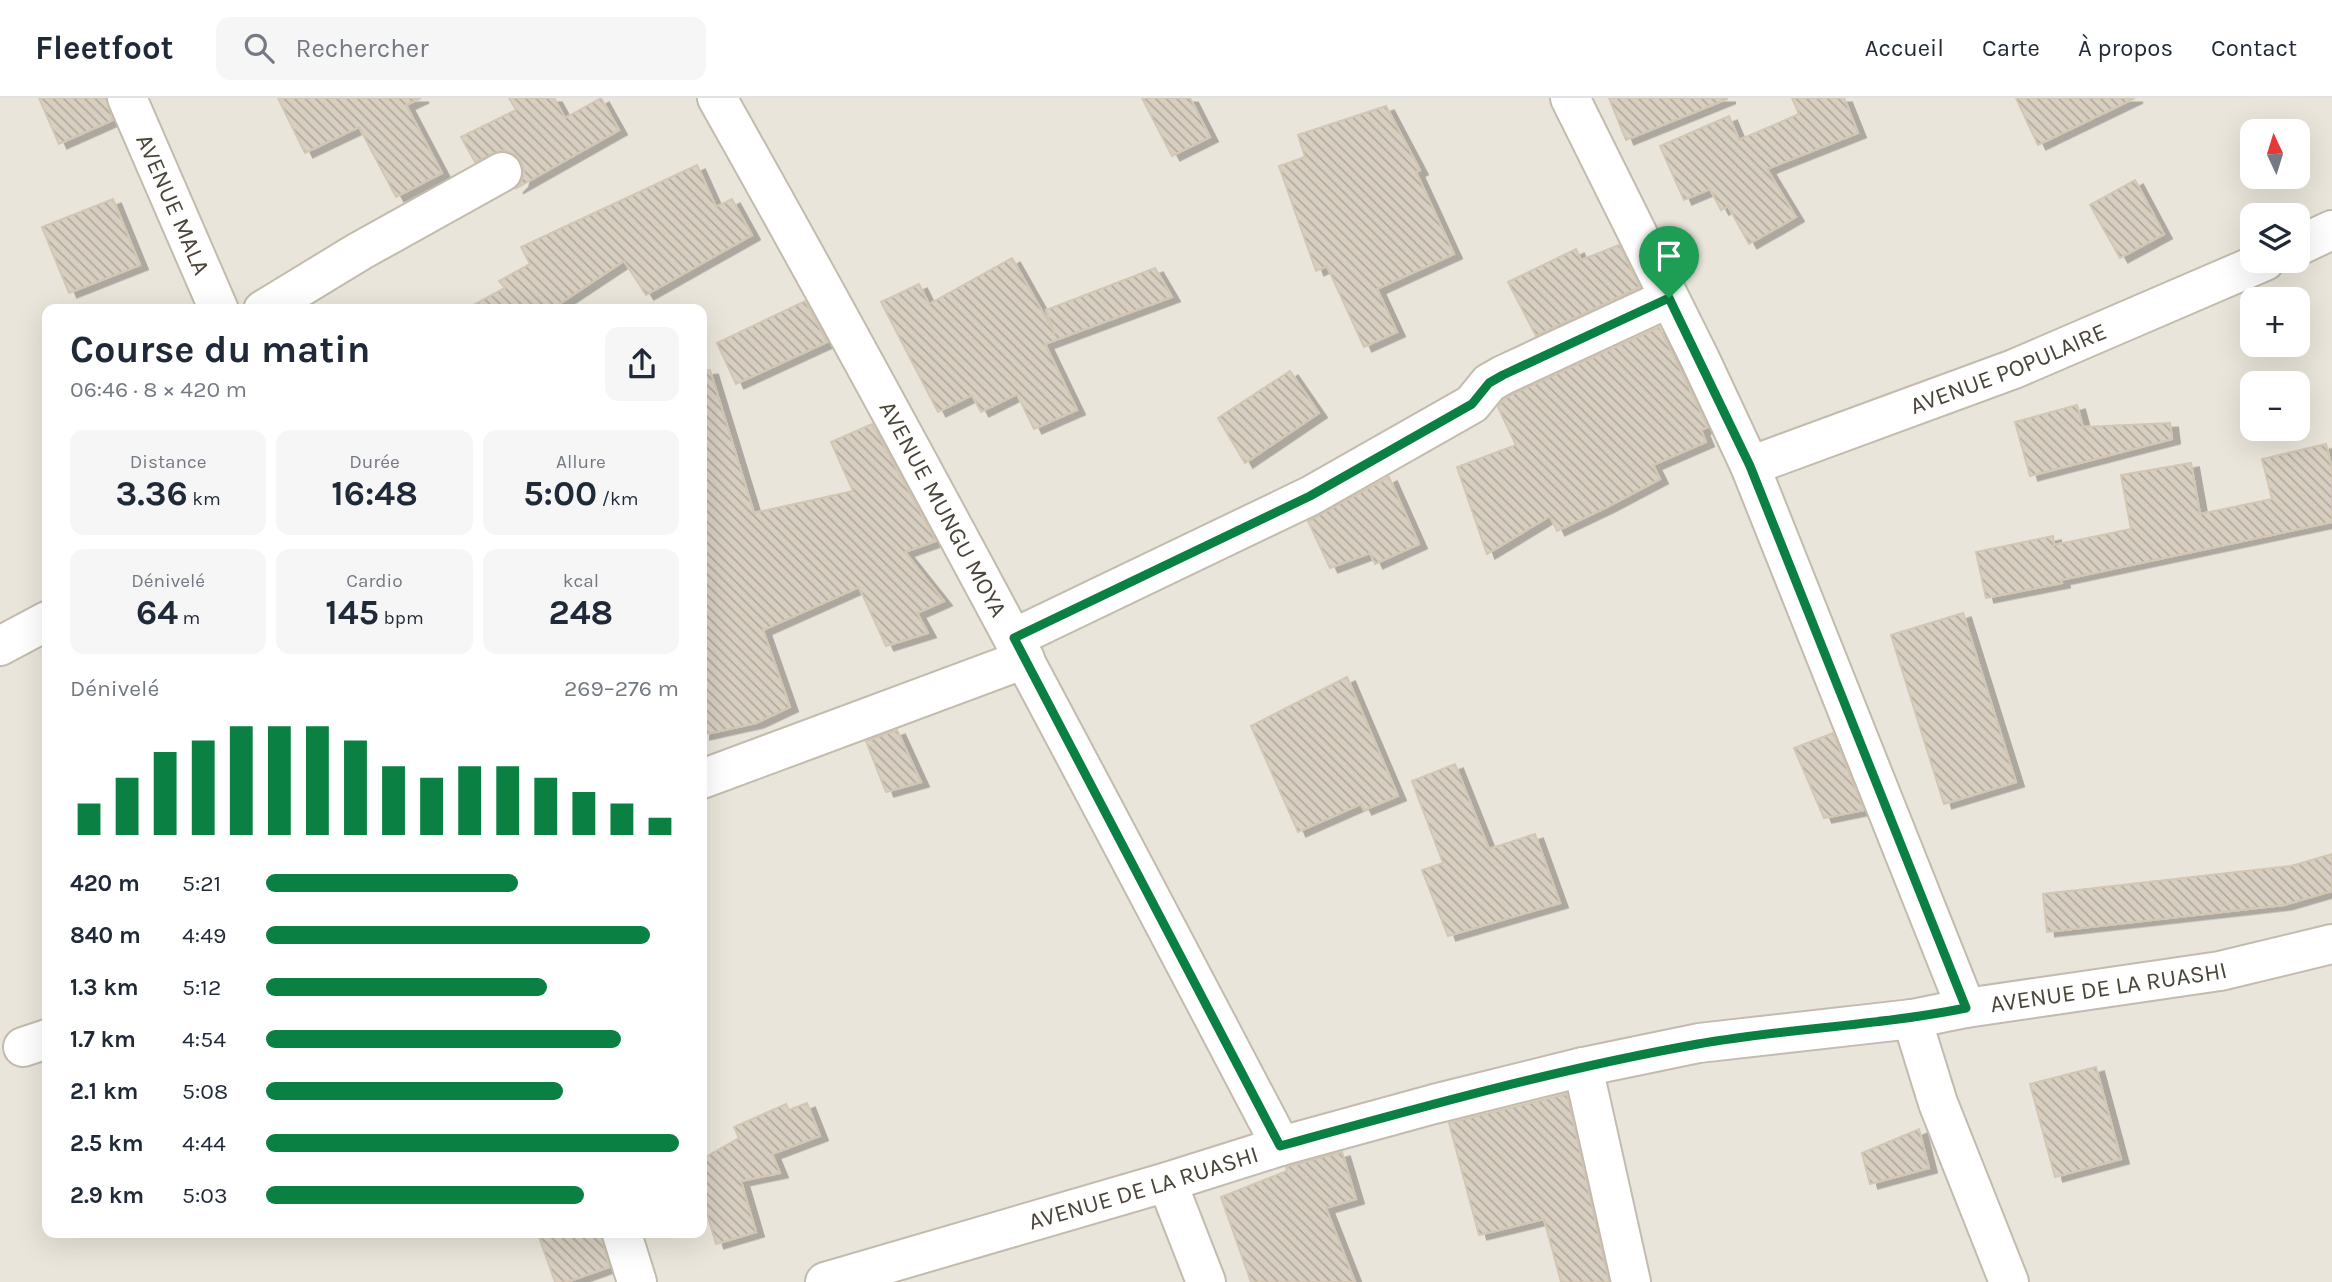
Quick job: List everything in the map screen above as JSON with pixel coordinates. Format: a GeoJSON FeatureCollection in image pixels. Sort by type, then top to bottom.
{"type":"FeatureCollection","features":[{"type":"Feature","properties":{"kind":"street","name":"AVENUE MALA"},"geometry":{"type":"LineString","coordinates":[[127,98],[216,304]]}},
{"type":"Feature","properties":{"kind":"street","name":"AVENUE MUNGU MOYA"},"geometry":{"type":"LineString","coordinates":[[717,98],[834,305],[1020,648],[1280,1146]]}},
{"type":"Feature","properties":{"kind":"street"},"geometry":{"type":"LineString","coordinates":[[1570,98],[1750,466],[1966,1008]]}},
{"type":"Feature","properties":{"kind":"street"},"geometry":{"type":"LineString","coordinates":[[273,304],[360,251],[502,172]]}},
{"type":"Feature","properties":{"kind":"street"},"geometry":{"type":"LineString","coordinates":[[2310,240],[2332,230]]}},
{"type":"Feature","properties":{"kind":"street","name":"AVENUE POPULAIRE"},"geometry":{"type":"LineString","coordinates":[[1750,466],[2014,369],[2240,272]]}},
{"type":"Feature","properties":{"kind":"street"},"geometry":{"type":"LineString","coordinates":[[707,777],[1020,648],[1310,496],[1472,404],[1489,383],[1503,375],[1669,298]]}},
{"type":"Feature","properties":{"kind":"street"},"geometry":{"type":"LineString","coordinates":[[0,646],[42,624]]}},
{"type":"Feature","properties":{"kind":"street","name":"AVENUE DE LA RUASHI"},"geometry":{"type":"LineString","coordinates":[[825,1282],[870,1276],[1280,1146],[1583,1067],[1699,1043],[1912,1019],[1966,1008],[2220,971],[2332,944]]}},
{"type":"Feature","properties":{"kind":"street"},"geometry":{"type":"LineString","coordinates":[[1912,1019],[1938,1103],[2009,1282]]}},
{"type":"Feature","properties":{"kind":"street"},"geometry":{"type":"LineString","coordinates":[[1583,1067],[1631,1282]]}},
{"type":"Feature","properties":{"kind":"street"},"geometry":{"type":"LineString","coordinates":[[1167,1182],[1206,1282]]}},
{"type":"Feature","properties":{"kind":"street"},"geometry":{"type":"LineString","coordinates":[[623,1238],[637,1282]]}},
{"type":"Feature","properties":{"kind":"shaded area"},"geometry":{"type":"Polygon","coordinates":[[[0,98],[2332,98],[2332,1282],[0,1282],[0,98]]]}},
{"type":"Feature","properties":{"kind":"building"},"geometry":{"type":"Polygon","coordinates":[[[39,98],[106,98],[113,120],[59,144],[39,98]]]}},
{"type":"Feature","properties":{"kind":"building"},"geometry":{"type":"Polygon","coordinates":[[[278,98],[421,98],[406,105],[442,173],[396,197],[359,127],[305,153],[278,98]]]}},
{"type":"Feature","properties":{"kind":"building"},"geometry":{"type":"Polygon","coordinates":[[[509,98],[554,98],[565,118],[601,98],[619,130],[515,189],[521,183],[524,172],[521,161],[514,154],[502,150],[475,162],[461,137],[516,110],[509,98]]]}},
{"type":"Feature","properties":{"kind":"building"},"geometry":{"type":"Polygon","coordinates":[[[1142,98],[1190,98],[1210,137],[1172,156],[1142,98]]]}},
{"type":"Feature","properties":{"kind":"building"},"geometry":{"type":"Polygon","coordinates":[[[1609,98],[1727,98],[1727,99],[1626,140],[1609,98]]]}},
{"type":"Feature","properties":{"kind":"building"},"geometry":{"type":"Polygon","coordinates":[[[1792,98],[1844,98],[1858,133],[1767,169],[1796,217],[1749,244],[1728,206],[1721,210],[1710,189],[1684,200],[1660,146],[1729,116],[1739,140],[1799,114],[1792,98]]]}},
{"type":"Feature","properties":{"kind":"building"},"geometry":{"type":"Polygon","coordinates":[[[2016,98],[2135,98],[2038,145],[2016,98]]]}},
{"type":"Feature","properties":{"kind":"building"},"geometry":{"type":"Polygon","coordinates":[[[1386,106],[1420,170],[1416,172],[1454,254],[1377,289],[1397,332],[1364,347],[1327,266],[1316,271],[1279,166],[1305,157],[1298,135],[1386,106]]]}},
{"type":"Feature","properties":{"kind":"building"},"geometry":{"type":"Polygon","coordinates":[[[697,165],[716,207],[732,199],[752,235],[646,295],[624,261],[559,304],[475,304],[505,288],[499,281],[530,264],[521,247],[697,165]]]}},
{"type":"Feature","properties":{"kind":"building"},"geometry":{"type":"Polygon","coordinates":[[[2135,180],[2164,234],[2120,258],[2090,205],[2135,180]]]}},
{"type":"Feature","properties":{"kind":"building"},"geometry":{"type":"Polygon","coordinates":[[[113,199],[140,265],[69,293],[42,227],[113,199]]]}},
{"type":"Feature","properties":{"kind":"building"},"geometry":{"type":"Polygon","coordinates":[[[1619,245],[1640,287],[1536,336],[1508,282],[1576,249],[1581,260],[1619,245]]]}},
{"type":"Feature","properties":{"kind":"building"},"geometry":{"type":"Polygon","coordinates":[[[1012,258],[1055,334],[1046,310],[1155,268],[1172,297],[1045,344],[1077,410],[1034,429],[1017,394],[981,412],[972,395],[938,412],[881,302],[919,284],[929,304],[1012,258]]]}},
{"type":"Feature","properties":{"kind":"building"},"geometry":{"type":"Polygon","coordinates":[[[805,301],[827,342],[736,384],[717,343],[805,301]]]}},
{"type":"Feature","properties":{"kind":"building"},"geometry":{"type":"Polygon","coordinates":[[[1659,327],[1708,427],[1701,430],[1706,442],[1653,465],[1660,479],[1607,507],[1557,531],[1550,516],[1487,554],[1457,467],[1516,445],[1498,407],[1503,400],[1659,327]]]}},
{"type":"Feature","properties":{"kind":"building"},"geometry":{"type":"Polygon","coordinates":[[[707,370],[710,370],[754,513],[853,491],[831,442],[872,424],[936,541],[905,552],[944,601],[917,613],[928,633],[886,646],[859,587],[763,630],[790,707],[756,723],[707,734],[707,370]]]}},
{"type":"Feature","properties":{"kind":"building"},"geometry":{"type":"Polygon","coordinates":[[[1290,371],[1319,413],[1245,463],[1218,418],[1290,371]]]}},
{"type":"Feature","properties":{"kind":"building"},"geometry":{"type":"Polygon","coordinates":[[[2077,405],[2083,427],[2170,423],[2172,439],[2030,476],[2015,422],[2077,405]]]}},
{"type":"Feature","properties":{"kind":"building"},"geometry":{"type":"Polygon","coordinates":[[[2326,444],[2332,469],[2332,522],[1986,598],[1976,552],[2053,536],[2054,545],[2131,529],[2121,475],[2191,463],[2200,514],[2272,499],[2262,459],[2326,444]]]}},
{"type":"Feature","properties":{"kind":"building"},"geometry":{"type":"Polygon","coordinates":[[[1389,477],[1419,544],[1375,564],[1370,553],[1330,568],[1308,521],[1389,477]]]}},
{"type":"Feature","properties":{"kind":"building"},"geometry":{"type":"Polygon","coordinates":[[[1963,613],[2016,782],[1944,804],[1891,635],[1963,613]]]}},
{"type":"Feature","properties":{"kind":"building"},"geometry":{"type":"Polygon","coordinates":[[[1347,677],[1398,796],[1364,810],[1361,804],[1298,832],[1251,726],[1347,677]]]}},
{"type":"Feature","properties":{"kind":"building"},"geometry":{"type":"Polygon","coordinates":[[[897,730],[921,782],[886,792],[866,741],[897,730]]]}},
{"type":"Feature","properties":{"kind":"building"},"geometry":{"type":"Polygon","coordinates":[[[1833,733],[1864,810],[1824,818],[1794,748],[1833,733]]]}},
{"type":"Feature","properties":{"kind":"building"},"geometry":{"type":"Polygon","coordinates":[[[1455,764],[1489,849],[1535,834],[1560,903],[1448,936],[1422,870],[1443,863],[1412,781],[1455,764]]]}},
{"type":"Feature","properties":{"kind":"building"},"geometry":{"type":"Polygon","coordinates":[[[2332,854],[2332,891],[2284,905],[2047,932],[2043,894],[2291,866],[2332,854]]]}},
{"type":"Feature","properties":{"kind":"building"},"geometry":{"type":"Polygon","coordinates":[[[2096,1067],[2121,1159],[2055,1177],[2030,1084],[2096,1067]]]}},
{"type":"Feature","properties":{"kind":"building"},"geometry":{"type":"Polygon","coordinates":[[[1567,1094],[1609,1282],[1561,1282],[1544,1219],[1479,1235],[1449,1123],[1567,1094]]]}},
{"type":"Feature","properties":{"kind":"building"},"geometry":{"type":"Polygon","coordinates":[[[807,1103],[820,1136],[772,1154],[780,1173],[741,1181],[756,1232],[716,1244],[707,1213],[707,1156],[739,1138],[734,1127],[786,1104],[789,1110],[807,1103]]]}},
{"type":"Feature","properties":{"kind":"building"},"geometry":{"type":"Polygon","coordinates":[[[1919,1129],[1929,1168],[1870,1184],[1862,1153],[1919,1129]]]}},
{"type":"Feature","properties":{"kind":"building"},"geometry":{"type":"Polygon","coordinates":[[[1342,1152],[1356,1199],[1326,1208],[1355,1282],[1251,1282],[1221,1197],[1287,1171],[1286,1167],[1342,1152]]]}},
{"type":"Feature","properties":{"kind":"building"},"geometry":{"type":"Polygon","coordinates":[[[539,1238],[602,1238],[609,1267],[567,1282],[555,1282],[539,1238]]]}},
{"type":"Feature","properties":{"kind":"route"},"geometry":{"type":"LineString","coordinates":[[1669,298],[1750,466],[1966,1008],[1912,1019],[1699,1043],[1583,1067],[1280,1146],[1014,638],[1310,496],[1472,404],[1489,383],[1503,375],[1669,298]]}}]}
